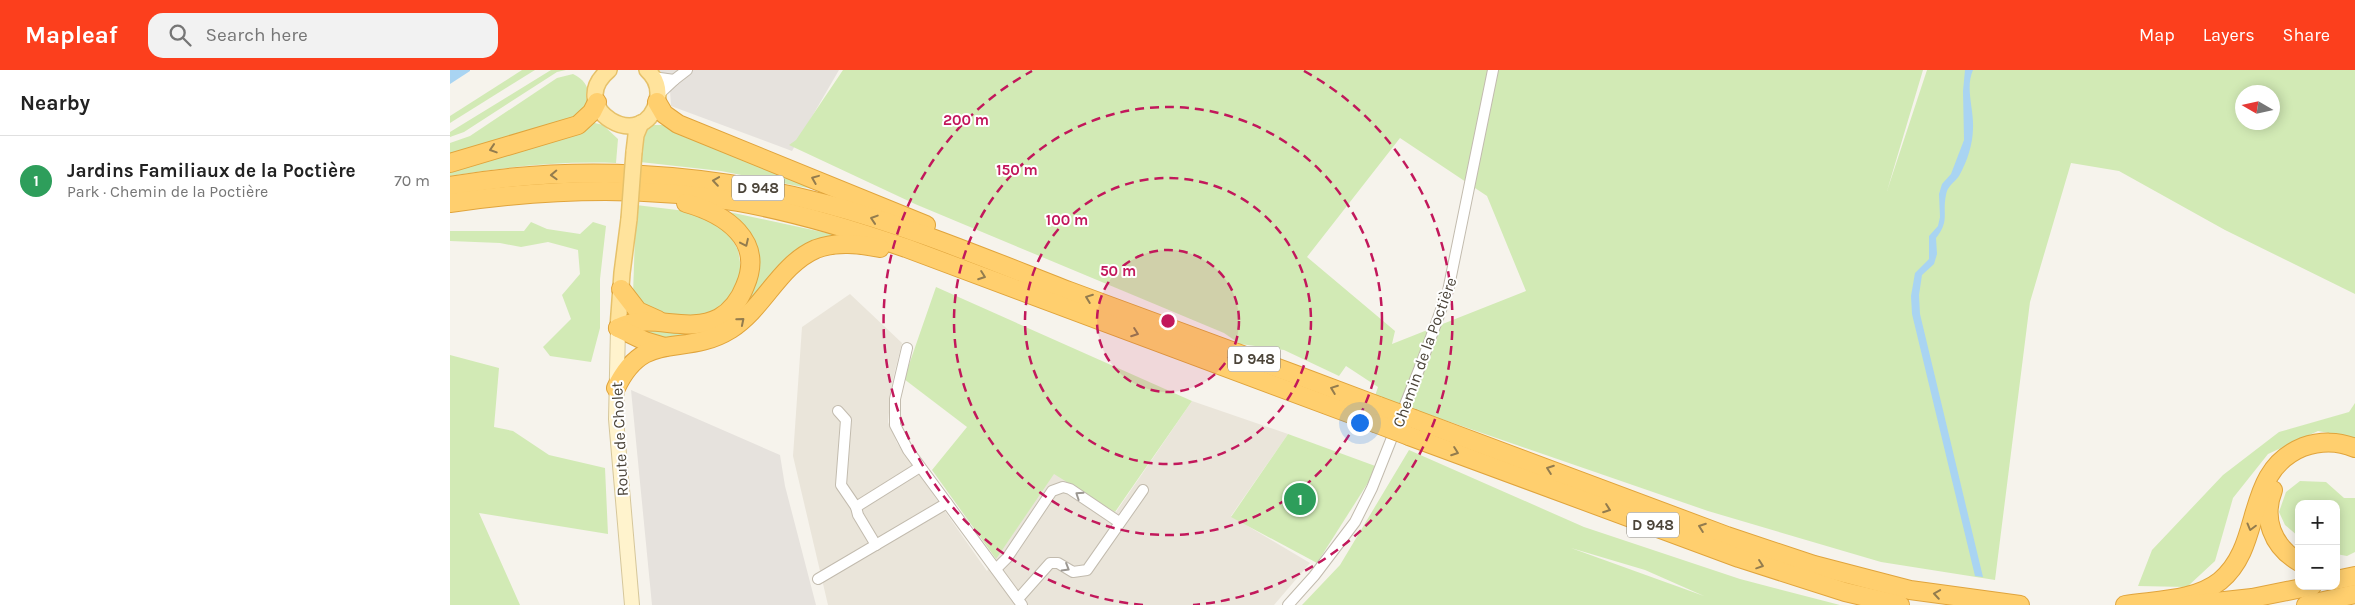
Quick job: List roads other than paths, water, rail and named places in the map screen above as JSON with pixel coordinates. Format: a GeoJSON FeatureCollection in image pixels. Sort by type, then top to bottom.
{"type":"FeatureCollection","features":[{"type":"Feature","properties":{"kind":"highway"},"geometry":{"type":"LineString","coordinates":[[658,99],[664,114],[678,124],[972,243],[1051,284]]}},
{"type":"Feature","properties":{"kind":"highway"},"geometry":{"type":"LineString","coordinates":[[450,163],[578,125],[592,112],[597,102]]}},
{"type":"Feature","properties":{"kind":"highway","name":"D 948"},"geometry":{"type":"LineString","coordinates":[[450,186],[500,179],[574,174],[647,176],[719,182],[793,196],[869,217],[1051,284],[1377,414]]}},
{"type":"Feature","properties":{"kind":"highway"},"geometry":{"type":"LineString","coordinates":[[618,328],[638,322],[660,321],[690,325],[704,324],[732,308],[742,295],[748,280],[750,263],[747,245],[728,221],[704,208],[643,192]]}},
{"type":"Feature","properties":{"kind":"highway","name":"D 948"},"geometry":{"type":"LineString","coordinates":[[450,203],[535,193],[643,192],[737,202],[781,211],[854,230],[1412,427],[1814,565],[1910,590],[2020,605]]}},
{"type":"Feature","properties":{"kind":"highway"},"geometry":{"type":"LineString","coordinates":[[616,388],[622,374],[637,357],[665,347],[698,342],[731,329],[746,317],[798,260],[815,250],[830,245],[864,245],[937,259]]}},
{"type":"Feature","properties":{"kind":"highway"},"geometry":{"type":"LineString","coordinates":[[621,281],[638,311],[660,321]]}},
{"type":"Feature","properties":{"kind":"highway"},"geometry":{"type":"LineString","coordinates":[[618,328],[645,341],[665,347]]}},
{"type":"Feature","properties":{"kind":"highway","name":"D 948"},"geometry":{"type":"LineString","coordinates":[[1412,427],[1748,561],[1845,592],[1900,605]]}},
{"type":"Feature","properties":{"kind":"highway"},"geometry":{"type":"LineString","coordinates":[[2125,605],[2194,594],[2214,586],[2231,570],[2240,555],[2263,487],[2275,466],[2292,453],[2316,444],[2339,443],[2355,448]]}},
{"type":"Feature","properties":{"kind":"highway"},"geometry":{"type":"LineString","coordinates":[[2295,559],[2280,547],[2270,529],[2268,511],[2275,485],[2290,465],[2306,456],[2335,452],[2355,458]]}},
{"type":"Feature","properties":{"kind":"highway"},"geometry":{"type":"LineString","coordinates":[[2340,570],[2355,568]]}},
{"type":"Feature","properties":{"kind":"highway"},"geometry":{"type":"LineString","coordinates":[[2340,579],[2355,576]]}},
{"type":"Feature","properties":{"kind":"highway"},"geometry":{"type":"LineString","coordinates":[[2188,605],[2252,598],[2295,589]]}},
{"type":"Feature","properties":{"kind":"highway"},"geometry":{"type":"LineString","coordinates":[[2306,605],[2355,594]]}},
{"type":"Feature","properties":{"kind":"main road"},"geometry":{"type":"LineString","coordinates":[[609,70],[597,86],[597,102],[605,117],[616,124],[629,126],[641,123],[651,115],[658,99],[650,73]]}},
{"type":"Feature","properties":{"kind":"main road","name":"Route de Cholet"},"geometry":{"type":"LineString","coordinates":[[632,605],[616,388],[629,151],[641,123]]}},
{"type":"Feature","properties":{"kind":"main road","name":"Route de Cholet"},"geometry":{"type":"LineString","coordinates":[[616,124],[624,136],[629,151]]}},
{"type":"Feature","properties":{"kind":"street"},"geometry":{"type":"LineString","coordinates":[[658,99],[674,80],[687,70]]}},
{"type":"Feature","properties":{"kind":"street","name":"Chemin de la Poctière"},"geometry":{"type":"LineString","coordinates":[[1288,605],[1345,536],[1378,476],[1448,290],[1493,70]]}},
{"type":"Feature","properties":{"kind":"street"},"geometry":{"type":"LineString","coordinates":[[650,73],[674,80]]}},
{"type":"Feature","properties":{"kind":"street"},"geometry":{"type":"LineString","coordinates":[[907,348],[895,399],[895,425],[908,450],[920,467],[1020,602],[1050,563],[1058,563],[1072,572],[1087,570],[1142,490]]}},
{"type":"Feature","properties":{"kind":"street"},"geometry":{"type":"LineString","coordinates":[[838,411],[846,420],[841,485],[856,507],[858,515],[876,545]]}},
{"type":"Feature","properties":{"kind":"street"},"geometry":{"type":"LineString","coordinates":[[856,507],[920,467]]}},
{"type":"Feature","properties":{"kind":"street"},"geometry":{"type":"LineString","coordinates":[[996,569],[1006,558],[1052,491],[1063,487],[1070,489],[1119,522]]}},
{"type":"Feature","properties":{"kind":"street"},"geometry":{"type":"LineString","coordinates":[[818,579],[946,503]]}},
{"type":"Feature","properties":{"kind":"water"},"geometry":{"type":"Polygon","coordinates":[[[450,70],[470,70],[470,71],[450,84],[450,70]]]}},
{"type":"Feature","properties":{"kind":"water"},"geometry":{"type":"Polygon","coordinates":[[[1965,70],[1973,70],[1970,84],[1973,121],[1971,147],[1962,171],[1947,192],[1944,222],[1936,238],[1937,254],[1934,264],[1922,275],[1919,295],[1920,314],[1983,577],[1975,576],[1912,314],[1911,296],[1915,273],[1929,259],[1929,236],[1938,226],[1940,217],[1939,194],[1942,184],[1951,174],[1964,140],[1963,91],[1965,70]]]}},
{"type":"Feature","properties":{"kind":"place","name":"Jardins Familiaux de la Poctière"},"geometry":{"type":"Point","coordinates":[1300,499]}}]}
